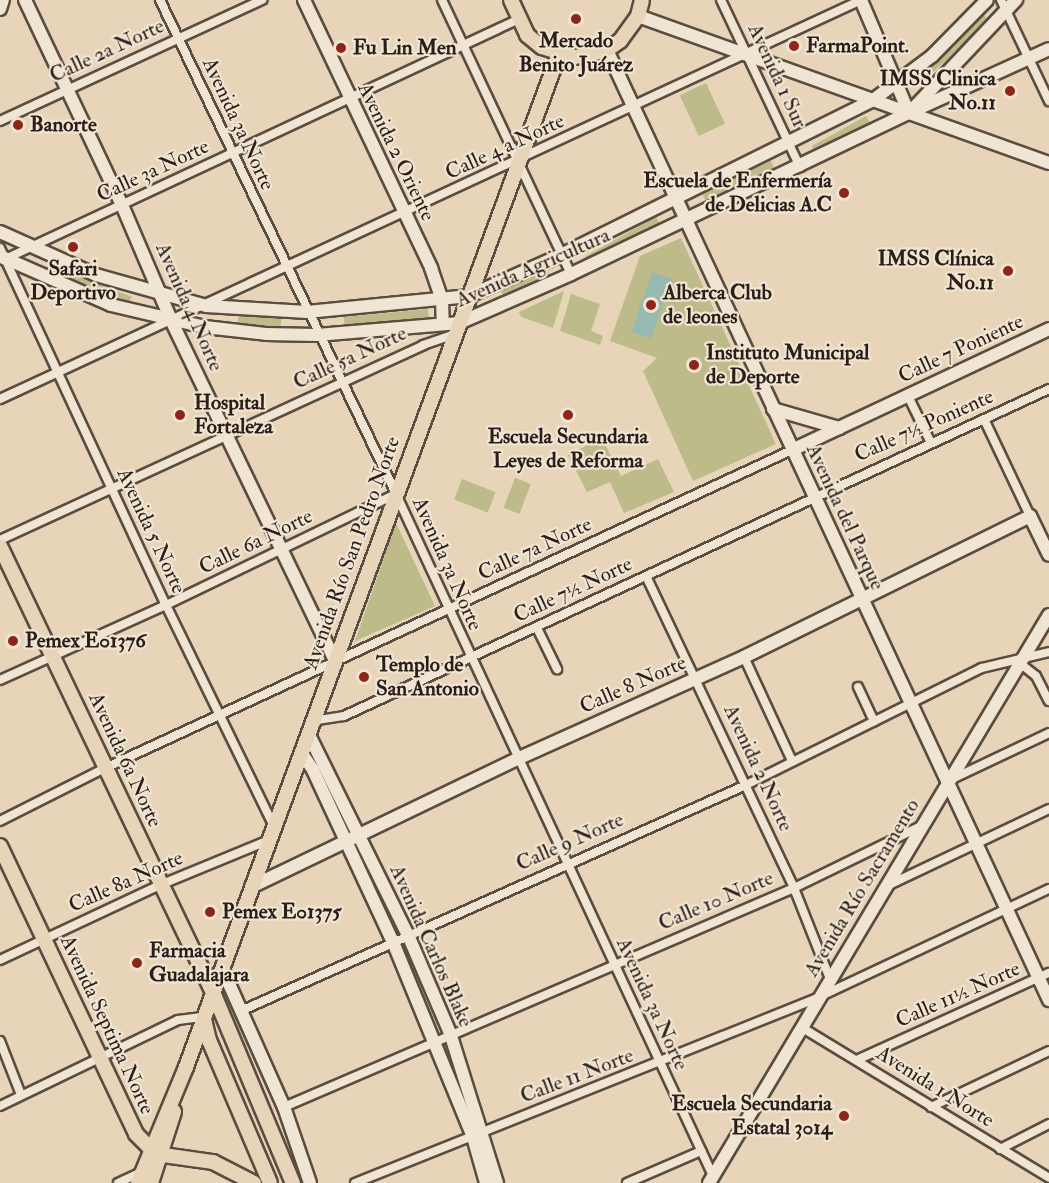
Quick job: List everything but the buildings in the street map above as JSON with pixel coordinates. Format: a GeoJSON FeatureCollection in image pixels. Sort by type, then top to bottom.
{"type":"FeatureCollection","features":[{"type":"Feature","properties":{"kind":"main road"},"geometry":{"type":"LineString","coordinates":[[511,0],[517,20],[534,41],[559,54],[575,57],[607,50],[625,35],[638,16],[642,0]]}},
{"type":"Feature","properties":{"kind":"main road","name":"Avenida Río San Pedro Norte"},"geometry":{"type":"LineString","coordinates":[[151,1183],[156,1153],[186,1066],[559,54]]}},
{"type":"Feature","properties":{"kind":"main road","name":"Avenida 6a Norte"},"geometry":{"type":"LineString","coordinates":[[0,546],[213,992],[293,1183]]}},
{"type":"Feature","properties":{"kind":"main road","name":"Avenida Septima Norte"},"geometry":{"type":"LineString","coordinates":[[0,846],[128,1122],[156,1153]]}},
{"type":"Feature","properties":{"kind":"main road"},"geometry":{"type":"LineString","coordinates":[[204,1017],[209,1040],[270,1183]]}},
{"type":"Feature","properties":{"kind":"main road"},"geometry":{"type":"LineString","coordinates":[[156,1153],[213,1162],[254,1183]]}},
{"type":"Feature","properties":{"kind":"main road","name":"Avenida Río San Pedro Norte"},"geometry":{"type":"LineString","coordinates":[[139,1178],[156,1153]]}},
{"type":"Feature","properties":{"kind":"street"},"geometry":{"type":"LineString","coordinates":[[0,9],[3,0]]}},
{"type":"Feature","properties":{"kind":"street","name":"Avenida 4 Norte"},"geometry":{"type":"LineString","coordinates":[[25,0],[122,205],[171,320],[280,551],[335,661]]}},
{"type":"Feature","properties":{"kind":"street","name":"Avenida 3a Norte"},"geometry":{"type":"LineString","coordinates":[[160,0],[317,335],[396,494],[447,610],[701,1151],[711,1180]]}},
{"type":"Feature","properties":{"kind":"street","name":"Calle 2a Norte"},"geometry":{"type":"LineString","coordinates":[[0,121],[262,0]]}},
{"type":"Feature","properties":{"kind":"street","name":"Avenida 2 Oriente"},"geometry":{"type":"LineString","coordinates":[[304,0],[348,100],[404,213],[442,300],[443,324]]}},
{"type":"Feature","properties":{"kind":"street"},"geometry":{"type":"LineString","coordinates":[[442,0],[571,274]]}},
{"type":"Feature","properties":{"kind":"street","name":"Avenida 1 Sur"},"geometry":{"type":"LineString","coordinates":[[721,0],[800,167]]}},
{"type":"Feature","properties":{"kind":"street"},"geometry":{"type":"LineString","coordinates":[[861,0],[899,83],[909,113]]}},
{"type":"Feature","properties":{"kind":"street","name":"Calle 4 a Norte"},"geometry":{"type":"LineString","coordinates":[[0,399],[206,306],[861,0]]}},
{"type":"Feature","properties":{"kind":"street","name":"Avenida Agricultura"},"geometry":{"type":"LineString","coordinates":[[0,232],[29,248],[96,275],[206,306],[307,312],[469,296],[561,255],[789,144],[873,100],[899,83],[932,56],[987,0]]}},
{"type":"Feature","properties":{"kind":"street","name":"Avenida Agricultura"},"geometry":{"type":"LineString","coordinates":[[1,256],[78,293],[171,320],[266,334],[317,335],[443,324],[457,329],[909,113],[1004,6],[1016,0]]}},
{"type":"Feature","properties":{"kind":"street"},"geometry":{"type":"LineString","coordinates":[[1004,6],[1049,101]]}},
{"type":"Feature","properties":{"kind":"street"},"geometry":{"type":"LineString","coordinates":[[638,16],[1049,163]]}},
{"type":"Feature","properties":{"kind":"street","name":"Calle 3a Norte"},"geometry":{"type":"LineString","coordinates":[[1,256],[29,248],[517,20]]}},
{"type":"Feature","properties":{"kind":"street"},"geometry":{"type":"LineString","coordinates":[[909,113],[1049,49]]}},
{"type":"Feature","properties":{"kind":"street","name":"Avenida del Parque"},"geometry":{"type":"LineString","coordinates":[[607,50],[674,200],[1006,909],[1044,976],[1049,1000]]}},
{"type":"Feature","properties":{"kind":"street","name":"Avenida 5 Norte"},"geometry":{"type":"LineString","coordinates":[[1,256],[60,371],[166,605],[274,826]]}},
{"type":"Feature","properties":{"kind":"street","name":"Calle 5a Norte"},"geometry":{"type":"LineString","coordinates":[[0,540],[457,329]]}},
{"type":"Feature","properties":{"kind":"street","name":"Calle 7 Poniente"},"geometry":{"type":"LineString","coordinates":[[792,450],[1049,329]]}},
{"type":"Feature","properties":{"kind":"street","name":"Calle 7½ Poniente"},"geometry":{"type":"LineString","coordinates":[[814,497],[1049,389]]}},
{"type":"Feature","properties":{"kind":"street"},"geometry":{"type":"LineString","coordinates":[[908,396],[931,443]]}},
{"type":"Feature","properties":{"kind":"street"},"geometry":{"type":"LineString","coordinates":[[773,409],[839,428]]}},
{"type":"Feature","properties":{"kind":"street"},"geometry":{"type":"LineString","coordinates":[[984,419],[1049,555]]}},
{"type":"Feature","properties":{"kind":"street","name":"Calle 7a Norte"},"geometry":{"type":"LineString","coordinates":[[0,821],[105,768],[792,450]]}},
{"type":"Feature","properties":{"kind":"street","name":"Calle 6a Norte"},"geometry":{"type":"LineString","coordinates":[[0,680],[166,605],[396,494]]}},
{"type":"Feature","properties":{"kind":"street","name":"Calle 7½ Norte"},"geometry":{"type":"LineString","coordinates":[[310,727],[344,716],[469,657],[537,628],[814,497]]}},
{"type":"Feature","properties":{"kind":"street","name":"Calle 8 Norte"},"geometry":{"type":"LineString","coordinates":[[251,887],[517,759],[744,657],[861,597],[1030,516]]}},
{"type":"Feature","properties":{"kind":"street","name":"Avenida 2 Norte"},"geometry":{"type":"LineString","coordinates":[[646,576],[697,678],[794,888],[830,979]]}},
{"type":"Feature","properties":{"kind":"street","name":"Avenida Río Sacramento"},"geometry":{"type":"LineString","coordinates":[[711,1180],[817,998],[928,822],[947,782],[1049,615]]}},
{"type":"Feature","properties":{"kind":"street"},"geometry":{"type":"LineString","coordinates":[[537,628],[557,669]]}},
{"type":"Feature","properties":{"kind":"street","name":"Calle 9 Norte"},"geometry":{"type":"LineString","coordinates":[[243,1010],[746,785],[982,668],[1049,652]]}},
{"type":"Feature","properties":{"kind":"street"},"geometry":{"type":"LineString","coordinates":[[744,657],[792,761]]}},
{"type":"Feature","properties":{"kind":"street"},"geometry":{"type":"LineString","coordinates":[[1023,660],[1036,676],[1049,701]]}},
{"type":"Feature","properties":{"kind":"street"},"geometry":{"type":"LineString","coordinates":[[858,687],[874,721]]}},
{"type":"Feature","properties":{"kind":"street","name":"Avenida Carlos Blake"},"geometry":{"type":"LineString","coordinates":[[310,727],[408,935],[450,1033],[478,1134],[487,1183]]}},
{"type":"Feature","properties":{"kind":"street"},"geometry":{"type":"LineString","coordinates":[[947,782],[1049,733]]}},
{"type":"Feature","properties":{"kind":"street","name":"Avenida Carlos Blake"},"geometry":{"type":"LineString","coordinates":[[301,752],[347,842],[478,1134]]}},
{"type":"Feature","properties":{"kind":"street"},"geometry":{"type":"LineString","coordinates":[[889,885],[1049,809]]}},
{"type":"Feature","properties":{"kind":"street","name":"Calle 10 Norte"},"geometry":{"type":"LineString","coordinates":[[284,1107],[450,1033],[794,888],[928,822]]}},
{"type":"Feature","properties":{"kind":"street","name":"Calle 8a Norte"},"geometry":{"type":"LineString","coordinates":[[0,960],[160,885],[269,840]]}},
{"type":"Feature","properties":{"kind":"street","name":"Calle 11 Norte"},"geometry":{"type":"LineString","coordinates":[[355,1183],[660,1063],[817,998],[1049,889]]}},
{"type":"Feature","properties":{"kind":"street"},"geometry":{"type":"LineString","coordinates":[[222,968],[243,1010],[284,1107],[310,1183]]}},
{"type":"Feature","properties":{"kind":"street","name":"Calle 11½ Norte"},"geometry":{"type":"LineString","coordinates":[[859,1059],[1044,976]]}},
{"type":"Feature","properties":{"kind":"street"},"geometry":{"type":"LineString","coordinates":[[0,1106],[178,1020],[204,1017]]}},
{"type":"Feature","properties":{"kind":"street","name":"Avenida 1 Norte"},"geometry":{"type":"LineString","coordinates":[[801,1027],[859,1059],[931,1107],[1049,1178]]}},
{"type":"Feature","properties":{"kind":"street"},"geometry":{"type":"LineString","coordinates":[[0,1041],[21,1095]]}},
{"type":"Feature","properties":{"kind":"street"},"geometry":{"type":"LineString","coordinates":[[931,1107],[1049,1051]]}},
{"type":"Feature","properties":{"kind":"street"},"geometry":{"type":"LineString","coordinates":[[1000,1149],[1049,1124]]}},
{"type":"Feature","properties":{"kind":"street"},"geometry":{"type":"LineString","coordinates":[[627,1183],[701,1151]]}},
{"type":"Feature","properties":{"kind":"street"},"geometry":{"type":"LineString","coordinates":[[118,1183],[139,1178]]}},
{"type":"Feature","properties":{"kind":"shaded area"},"geometry":{"type":"Polygon","coordinates":[[[983,14],[990,22],[923,81],[916,72],[983,14]]]}},
{"type":"Feature","properties":{"kind":"shaded area"},"geometry":{"type":"Polygon","coordinates":[[[706,83],[725,124],[699,136],[680,95],[706,83]]]}},
{"type":"Feature","properties":{"kind":"shaded area"},"geometry":{"type":"Polygon","coordinates":[[[866,116],[872,127],[818,157],[812,146],[866,116]]]}},
{"type":"Feature","properties":{"kind":"shaded area"},"geometry":{"type":"Polygon","coordinates":[[[771,161],[776,172],[706,203],[702,192],[771,161]]]}},
{"type":"Feature","properties":{"kind":"shaded area"},"geometry":{"type":"Polygon","coordinates":[[[656,217],[661,226],[590,265],[585,256],[656,217]]]}},
{"type":"Feature","properties":{"kind":"shaded area","name":"Instituto Municipal de Deporte"},"geometry":{"type":"Polygon","coordinates":[[[681,238],[776,444],[693,481],[643,371],[657,358],[610,341],[640,256],[681,238]]]}},
{"type":"Feature","properties":{"kind":"shaded area"},"geometry":{"type":"Polygon","coordinates":[[[48,266],[132,296],[128,306],[45,275],[48,266]]]}},
{"type":"Feature","properties":{"kind":"shaded area"},"geometry":{"type":"Polygon","coordinates":[[[546,267],[552,280],[506,301],[500,289],[546,267]]]}},
{"type":"Feature","properties":{"kind":"shaded area"},"geometry":{"type":"Polygon","coordinates":[[[564,291],[553,328],[521,317],[519,312],[564,291]]]}},
{"type":"Feature","properties":{"kind":"shaded area"},"geometry":{"type":"Polygon","coordinates":[[[571,294],[600,304],[591,331],[603,336],[600,345],[560,331],[571,294]]]}},
{"type":"Feature","properties":{"kind":"shaded area"},"geometry":{"type":"Polygon","coordinates":[[[428,309],[429,320],[345,332],[344,317],[428,309]]]}},
{"type":"Feature","properties":{"kind":"shaded area"},"geometry":{"type":"Polygon","coordinates":[[[239,311],[282,316],[280,331],[237,331],[239,311]]]}},
{"type":"Feature","properties":{"kind":"shaded area"},"geometry":{"type":"Polygon","coordinates":[[[602,438],[621,476],[658,459],[674,492],[624,513],[610,482],[587,492],[568,455],[602,438]]]}},
{"type":"Feature","properties":{"kind":"shaded area"},"geometry":{"type":"Polygon","coordinates":[[[515,478],[531,484],[519,514],[504,508],[515,478]]]}},
{"type":"Feature","properties":{"kind":"shaded area"},"geometry":{"type":"Polygon","coordinates":[[[462,479],[496,492],[488,512],[454,500],[462,479]]]}},
{"type":"Feature","properties":{"kind":"shaded area"},"geometry":{"type":"Polygon","coordinates":[[[396,523],[435,606],[355,641],[396,523]]]}},
{"type":"Feature","properties":{"kind":"water","name":"Alberca Club de leones"},"geometry":{"type":"Polygon","coordinates":[[[652,272],[672,279],[651,338],[631,332],[652,272]]]}},
{"type":"Feature","properties":{"kind":"place","name":"Mercado Benito Juárez"},"geometry":{"type":"Point","coordinates":[576,19]}},
{"type":"Feature","properties":{"kind":"place","name":"FarmaPoint."},"geometry":{"type":"Point","coordinates":[794,46]}},
{"type":"Feature","properties":{"kind":"place","name":"Fu Lin Men"},"geometry":{"type":"Point","coordinates":[341,48]}},
{"type":"Feature","properties":{"kind":"place","name":"IMSS Clinica No.11"},"geometry":{"type":"Point","coordinates":[1010,91]}},
{"type":"Feature","properties":{"kind":"place","name":"Banorte"},"geometry":{"type":"Point","coordinates":[18,125]}},
{"type":"Feature","properties":{"kind":"place","name":"Escuela de Enfermería de Delicias A.C"},"geometry":{"type":"Point","coordinates":[844,193]}},
{"type":"Feature","properties":{"kind":"place","name":"Safari Deportivo"},"geometry":{"type":"Point","coordinates":[73,247]}},
{"type":"Feature","properties":{"kind":"place","name":"IMSS Clínica No.11"},"geometry":{"type":"Point","coordinates":[1008,271]}},
{"type":"Feature","properties":{"kind":"place","name":"Alberca Club de leones"},"geometry":{"type":"Point","coordinates":[651,305]}},
{"type":"Feature","properties":{"kind":"place","name":"Instituto Municipal de Deporte"},"geometry":{"type":"Point","coordinates":[694,365]}},
{"type":"Feature","properties":{"kind":"place","name":"Hospital Fortaleza"},"geometry":{"type":"Point","coordinates":[180,415]}},
{"type":"Feature","properties":{"kind":"place","name":"Escuela Secundaria Leyes de Reforma"},"geometry":{"type":"Point","coordinates":[568,415]}},
{"type":"Feature","properties":{"kind":"place","name":"Pemex E01376"},"geometry":{"type":"Point","coordinates":[13,641]}},
{"type":"Feature","properties":{"kind":"place","name":"Templo de San Antonio"},"geometry":{"type":"Point","coordinates":[364,677]}},
{"type":"Feature","properties":{"kind":"place","name":"Pemex E01375"},"geometry":{"type":"Point","coordinates":[210,912]}},
{"type":"Feature","properties":{"kind":"place","name":"Farmacia Guadalajara"},"geometry":{"type":"Point","coordinates":[137,963]}},
{"type":"Feature","properties":{"kind":"place","name":"Escuela Secundaria Estatal 3014"},"geometry":{"type":"Point","coordinates":[844,1116]}}]}
